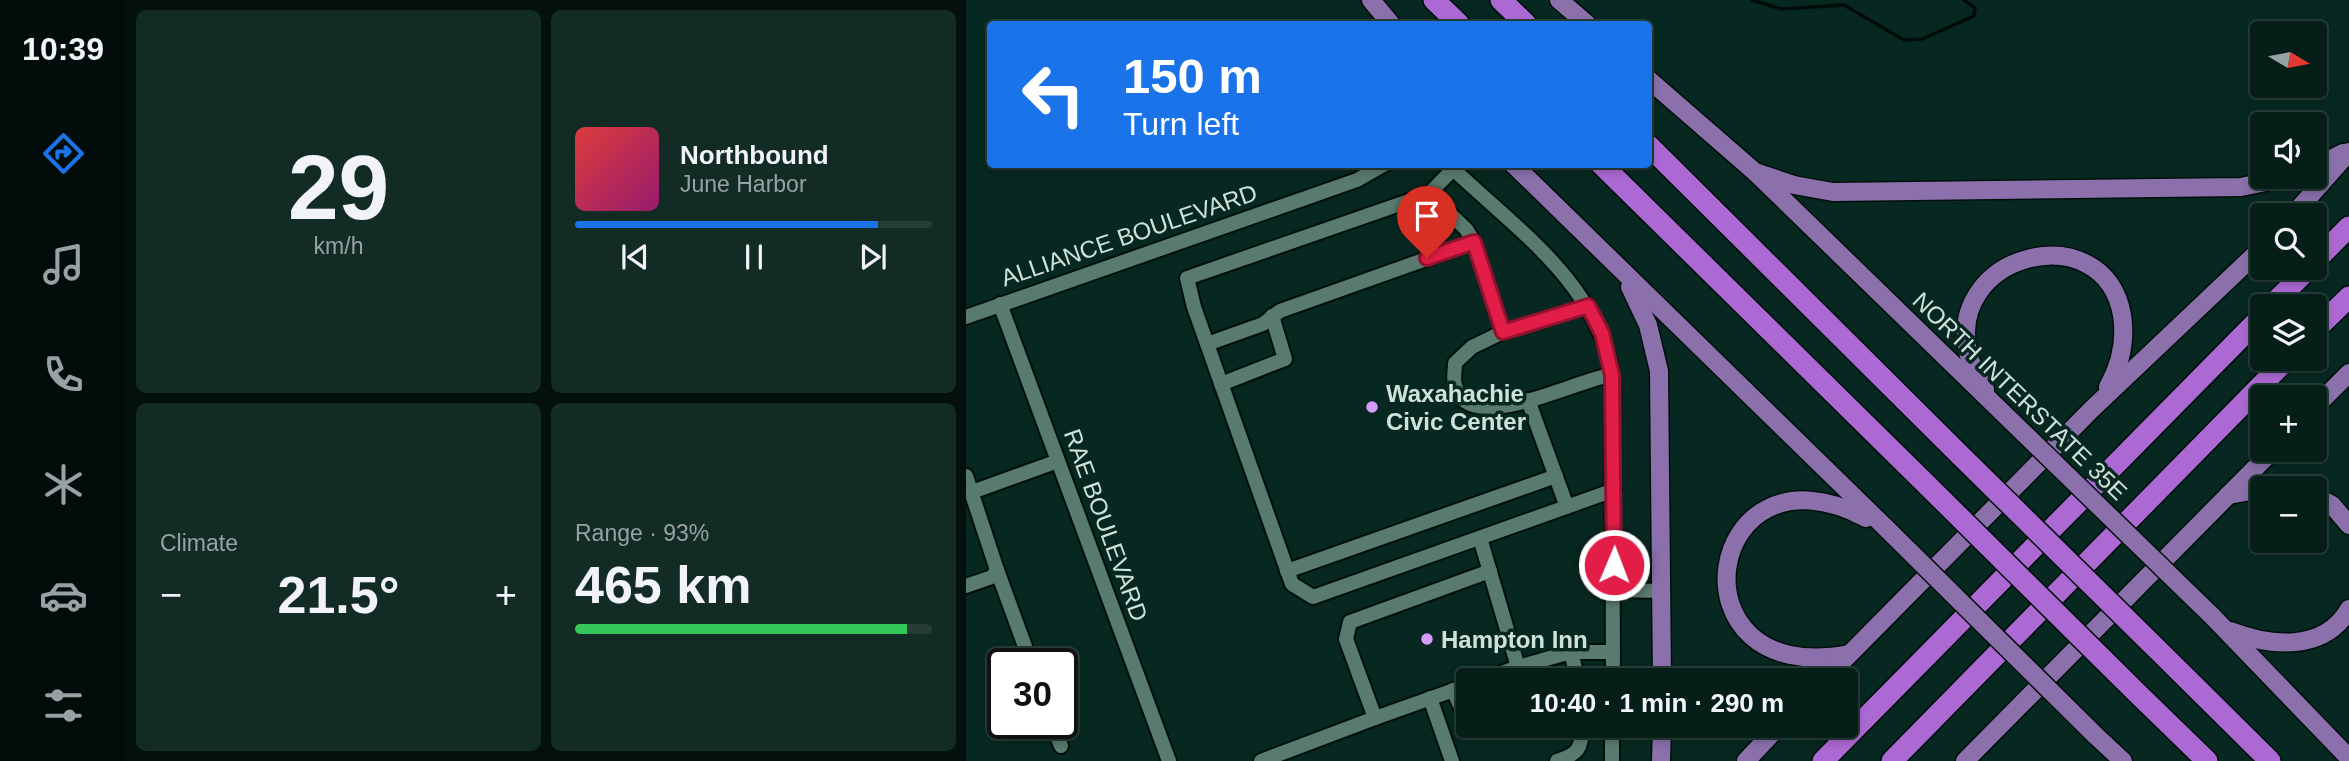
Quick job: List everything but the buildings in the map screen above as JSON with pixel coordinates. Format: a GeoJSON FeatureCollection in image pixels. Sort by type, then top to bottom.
{"type":"FeatureCollection","features":[{"type":"Feature","properties":{"kind":"highway"},"geometry":{"type":"LineString","coordinates":[[1434,0],[1456,21]]}},
{"type":"Feature","properties":{"kind":"highway"},"geometry":{"type":"LineString","coordinates":[[1501,0],[1523,21]]}},
{"type":"Feature","properties":{"kind":"highway"},"geometry":{"type":"LineString","coordinates":[[1652,149],[2270,761]]}},
{"type":"Feature","properties":{"kind":"highway"},"geometry":{"type":"LineString","coordinates":[[1605,168],[2207,761]]}},
{"type":"Feature","properties":{"kind":"highway"},"geometry":{"type":"LineString","coordinates":[[2327,249],[2349,226]]}},
{"type":"Feature","properties":{"kind":"highway"},"geometry":{"type":"LineString","coordinates":[[2283,294],[2297,280]]}},
{"type":"Feature","properties":{"kind":"highway"},"geometry":{"type":"LineString","coordinates":[[2327,318],[2349,297]]}},
{"type":"Feature","properties":{"kind":"highway"},"geometry":{"type":"LineString","coordinates":[[1823,761],[2250,328]]}},
{"type":"Feature","properties":{"kind":"highway"},"geometry":{"type":"LineString","coordinates":[[1892,761],[2275,371]]}},
{"type":"Feature","properties":{"kind":"main road"},"geometry":{"type":"LineString","coordinates":[[1370,0],[1388,21]]}},
{"type":"Feature","properties":{"kind":"main road"},"geometry":{"type":"LineString","coordinates":[[1559,0],[1584,21]]}},
{"type":"Feature","properties":{"kind":"main road","name":"NORTH INTERSTATE 35E"},"geometry":{"type":"LineString","coordinates":[[1652,82],[1755,172],[2218,622],[2349,758]]}},
{"type":"Feature","properties":{"kind":"main road"},"geometry":{"type":"LineString","coordinates":[[2327,161],[2349,151]]}},
{"type":"Feature","properties":{"kind":"main road"},"geometry":{"type":"LineString","coordinates":[[2304,203],[2349,151]]}},
{"type":"Feature","properties":{"kind":"main road"},"geometry":{"type":"LineString","coordinates":[[1517,168],[2123,761]]}},
{"type":"Feature","properties":{"kind":"main road"},"geometry":{"type":"LineString","coordinates":[[1755,172],[1802,187],[1833,191],[2250,185]]}},
{"type":"Feature","properties":{"kind":"main road"},"geometry":{"type":"LineString","coordinates":[[1997,407],[1968,355],[1967,334],[1975,299],[2002,268],[2027,257],[2045,255],[2070,258],[2095,270],[2111,286],[2119,302],[2123,347],[2118,367],[2092,409]]}},
{"type":"Feature","properties":{"kind":"main road"},"geometry":{"type":"LineString","coordinates":[[1836,668],[2092,409],[2250,259]]}},
{"type":"Feature","properties":{"kind":"main road"},"geometry":{"type":"LineString","coordinates":[[1620,269],[1648,325],[1658,370],[1662,668]]}},
{"type":"Feature","properties":{"kind":"main road"},"geometry":{"type":"LineString","coordinates":[[2327,395],[2349,373]]}},
{"type":"Feature","properties":{"kind":"main road"},"geometry":{"type":"LineString","coordinates":[[1965,761],[2261,462]]}},
{"type":"Feature","properties":{"kind":"main road"},"geometry":{"type":"LineString","coordinates":[[2228,495],[2250,491]]}},
{"type":"Feature","properties":{"kind":"main road"},"geometry":{"type":"LineString","coordinates":[[1849,654],[1822,658],[1790,656],[1769,648],[1751,636],[1738,622],[1728,602],[1727,579],[1732,548],[1744,529],[1760,513],[1779,503],[1800,498],[1844,507],[1886,528]]}},
{"type":"Feature","properties":{"kind":"main road"},"geometry":{"type":"LineString","coordinates":[[2327,502],[2349,525]]}},
{"type":"Feature","properties":{"kind":"main road"},"geometry":{"type":"LineString","coordinates":[[2218,622],[2264,642],[2303,641],[2320,636],[2336,625],[2349,609]]}},
{"type":"Feature","properties":{"kind":"main road"},"geometry":{"type":"LineString","coordinates":[[1976,761],[1993,733]]}},
{"type":"Feature","properties":{"kind":"main road"},"geometry":{"type":"LineString","coordinates":[[2095,734],[2109,761]]}},
{"type":"Feature","properties":{"kind":"main road"},"geometry":{"type":"LineString","coordinates":[[1661,761],[1662,738]]}},
{"type":"Feature","properties":{"kind":"main road"},"geometry":{"type":"LineString","coordinates":[[1746,761],[1768,738]]}},
{"type":"Feature","properties":{"kind":"street","name":"ALLIANCE BOULEVARD"},"geometry":{"type":"LineString","coordinates":[[966,317],[1357,180],[1378,168]]}},
{"type":"Feature","properties":{"kind":"street"},"geometry":{"type":"LineString","coordinates":[[1450,168],[1429,194],[1187,278],[1207,344],[1292,584],[1313,597],[1614,490]]}},
{"type":"Feature","properties":{"kind":"street"},"geometry":{"type":"LineString","coordinates":[[1452,168],[1571,281],[1602,333],[1612,375],[1612,668]]}},
{"type":"Feature","properties":{"kind":"street"},"geometry":{"type":"LineString","coordinates":[[1429,194],[1466,229],[1474,242],[1503,332]]}},
{"type":"Feature","properties":{"kind":"street"},"geometry":{"type":"LineString","coordinates":[[1207,344],[1263,324],[1272,316],[1474,242]]}},
{"type":"Feature","properties":{"kind":"street","name":"RAE BOULEVARD"},"geometry":{"type":"LineString","coordinates":[[1000,304],[1169,761]]}},
{"type":"Feature","properties":{"kind":"street"},"geometry":{"type":"LineString","coordinates":[[1588,306],[1503,332],[1472,347],[1455,363],[1455,386],[1465,401],[1482,408],[1507,407],[1594,377],[1612,375]]}},
{"type":"Feature","properties":{"kind":"street"},"geometry":{"type":"LineString","coordinates":[[1221,384],[1285,359],[1272,316]]}},
{"type":"Feature","properties":{"kind":"street"},"geometry":{"type":"LineString","coordinates":[[1528,400],[1567,507]]}},
{"type":"Feature","properties":{"kind":"street"},"geometry":{"type":"LineString","coordinates":[[972,492],[1058,461]]}},
{"type":"Feature","properties":{"kind":"street"},"geometry":{"type":"LineString","coordinates":[[966,476],[1026,648]]}},
{"type":"Feature","properties":{"kind":"street"},"geometry":{"type":"LineString","coordinates":[[1287,571],[1556,476]]}},
{"type":"Feature","properties":{"kind":"street"},"geometry":{"type":"LineString","coordinates":[[1480,538],[1518,667],[1572,652],[1613,652]]}},
{"type":"Feature","properties":{"kind":"street"},"geometry":{"type":"LineString","coordinates":[[966,586],[992,577],[997,570]]}},
{"type":"Feature","properties":{"kind":"street"},"geometry":{"type":"LineString","coordinates":[[1375,718],[1346,639],[1350,622],[1490,571]]}},
{"type":"Feature","properties":{"kind":"street"},"geometry":{"type":"LineString","coordinates":[[1613,590],[1662,591]]}},
{"type":"Feature","properties":{"kind":"street"},"geometry":{"type":"LineString","coordinates":[[1572,652],[1575,668]]}},
{"type":"Feature","properties":{"kind":"street"},"geometry":{"type":"LineString","coordinates":[[1261,761],[1456,689]]}},
{"type":"Feature","properties":{"kind":"street"},"geometry":{"type":"LineString","coordinates":[[1453,690],[1456,697]]}},
{"type":"Feature","properties":{"kind":"street"},"geometry":{"type":"LineString","coordinates":[[1430,698],[1451,761]]}},
{"type":"Feature","properties":{"kind":"street"},"geometry":{"type":"LineString","coordinates":[[1557,761],[1576,754],[1582,744],[1582,738]]}},
{"type":"Feature","properties":{"kind":"street"},"geometry":{"type":"LineString","coordinates":[[1612,738],[1612,761]]}},
{"type":"Feature","properties":{"kind":"street"},"geometry":{"type":"LineString","coordinates":[[1058,739],[1060,746]]}},
{"type":"Feature","properties":{"kind":"waterway"},"geometry":{"type":"LineString","coordinates":[[1752,0],[1781,9],[1844,5],[1904,40],[1922,39],[1974,16],[1975,8],[1964,0]]}},
{"type":"Feature","properties":{"kind":"place","name":"Waxahachie Civic Center"},"geometry":{"type":"Point","coordinates":[1372,407]}},
{"type":"Feature","properties":{"kind":"place","name":"Hampton Inn"},"geometry":{"type":"Point","coordinates":[1427,639]}},
{"type":"Feature","properties":{"kind":"route"},"geometry":{"type":"LineString","coordinates":[[1427,258],[1474,242],[1503,332],[1588,306],[1602,333],[1612,375],[1614,565]]}}]}
